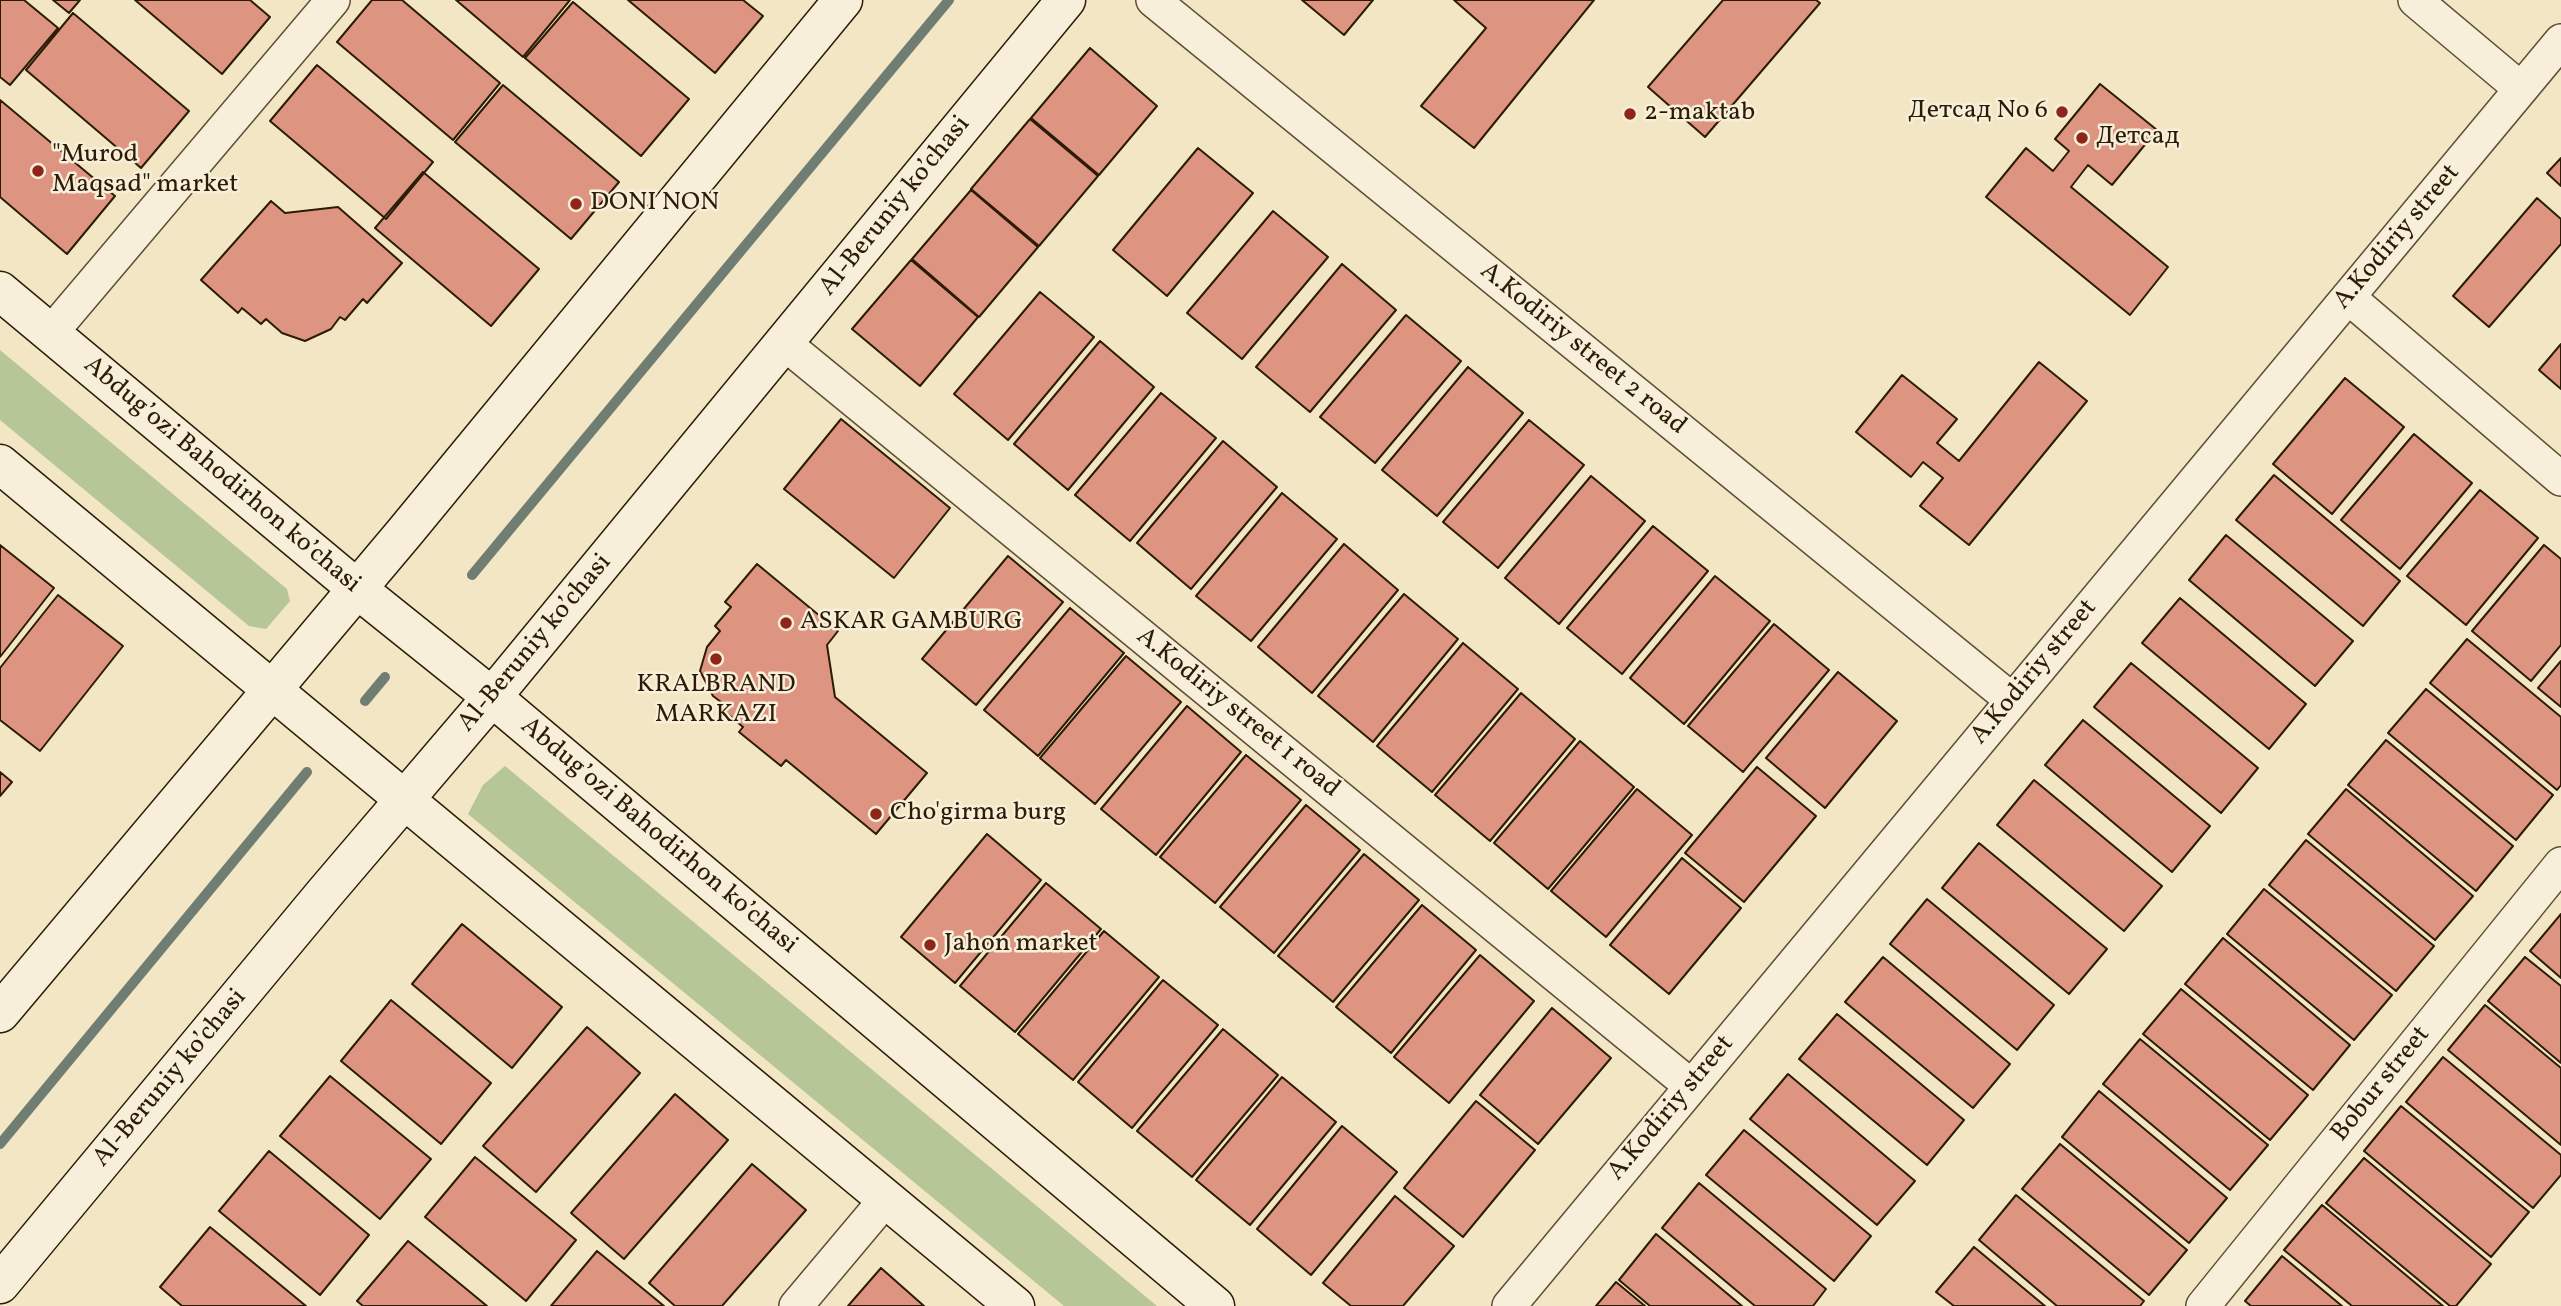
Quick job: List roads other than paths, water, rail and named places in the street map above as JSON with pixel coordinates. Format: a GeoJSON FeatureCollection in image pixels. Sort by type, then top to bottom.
{"type":"FeatureCollection","features":[{"type":"Feature","properties":{"kind":"main road"},"geometry":{"type":"LineString","coordinates":[[0,1013],[272,690],[843,0]]}},
{"type":"Feature","properties":{"kind":"main road","name":"Al-Beruniy ko’chasi"},"geometry":{"type":"LineString","coordinates":[[0,1284],[492,698],[1066,0]]}},
{"type":"Feature","properties":{"kind":"main road","name":"Abdug’ozi Bahodirhon ko’chasi"},"geometry":{"type":"LineString","coordinates":[[0,292],[492,698],[1216,1306]]}},
{"type":"Feature","properties":{"kind":"main road"},"geometry":{"type":"LineString","coordinates":[[0,464],[1014,1306]]}},
{"type":"Feature","properties":{"kind":"street"},"geometry":{"type":"LineString","coordinates":[[50,334],[333,0]]}},
{"type":"Feature","properties":{"kind":"street","name":"A.Kodiriy street 2 road"},"geometry":{"type":"LineString","coordinates":[[1153,0],[2012,701]]}},
{"type":"Feature","properties":{"kind":"street"},"geometry":{"type":"LineString","coordinates":[[2414,0],[2521,89]]}},
{"type":"Feature","properties":{"kind":"street","name":"A.Kodiriy street"},"geometry":{"type":"LineString","coordinates":[[1509,1306],[2561,41]]}},
{"type":"Feature","properties":{"kind":"street"},"geometry":{"type":"LineString","coordinates":[[2348,297],[2561,479]]}},
{"type":"Feature","properties":{"kind":"street","name":"A.Kodiriy street 1 road"},"geometry":{"type":"LineString","coordinates":[[784,343],[1691,1086]]}},
{"type":"Feature","properties":{"kind":"street","name":"Bobur street"},"geometry":{"type":"LineString","coordinates":[[2203,1306],[2561,864]]}},
{"type":"Feature","properties":{"kind":"street"},"geometry":{"type":"LineString","coordinates":[[796,1306],[886,1199]]}},
{"type":"Feature","properties":{"kind":"waterway"},"geometry":{"type":"LineString","coordinates":[[472,575],[949,0]]}},
{"type":"Feature","properties":{"kind":"waterway"},"geometry":{"type":"LineString","coordinates":[[365,701],[385,677]]}},
{"type":"Feature","properties":{"kind":"waterway"},"geometry":{"type":"LineString","coordinates":[[0,1144],[307,772]]}},
{"type":"Feature","properties":{"kind":"place","name":"Детсад No 6"},"geometry":{"type":"Point","coordinates":[2062,112]}},
{"type":"Feature","properties":{"kind":"place","name":"2-maktab"},"geometry":{"type":"Point","coordinates":[1630,114]}},
{"type":"Feature","properties":{"kind":"place","name":"Детсад"},"geometry":{"type":"Point","coordinates":[2082,138]}},
{"type":"Feature","properties":{"kind":"place","name":"\"Murod Maqsad\" market"},"geometry":{"type":"Point","coordinates":[38,171]}},
{"type":"Feature","properties":{"kind":"place","name":"DONI NON"},"geometry":{"type":"Point","coordinates":[576,204]}},
{"type":"Feature","properties":{"kind":"place","name":"ASKAR GAMBURG"},"geometry":{"type":"Point","coordinates":[786,623]}},
{"type":"Feature","properties":{"kind":"place","name":"KRALBRAND MARKAZI"},"geometry":{"type":"Point","coordinates":[716,659]}},
{"type":"Feature","properties":{"kind":"place","name":"Cho'girma burg"},"geometry":{"type":"Point","coordinates":[876,814]}},
{"type":"Feature","properties":{"kind":"place","name":"Jahon market"},"geometry":{"type":"Point","coordinates":[930,945]}}]}
